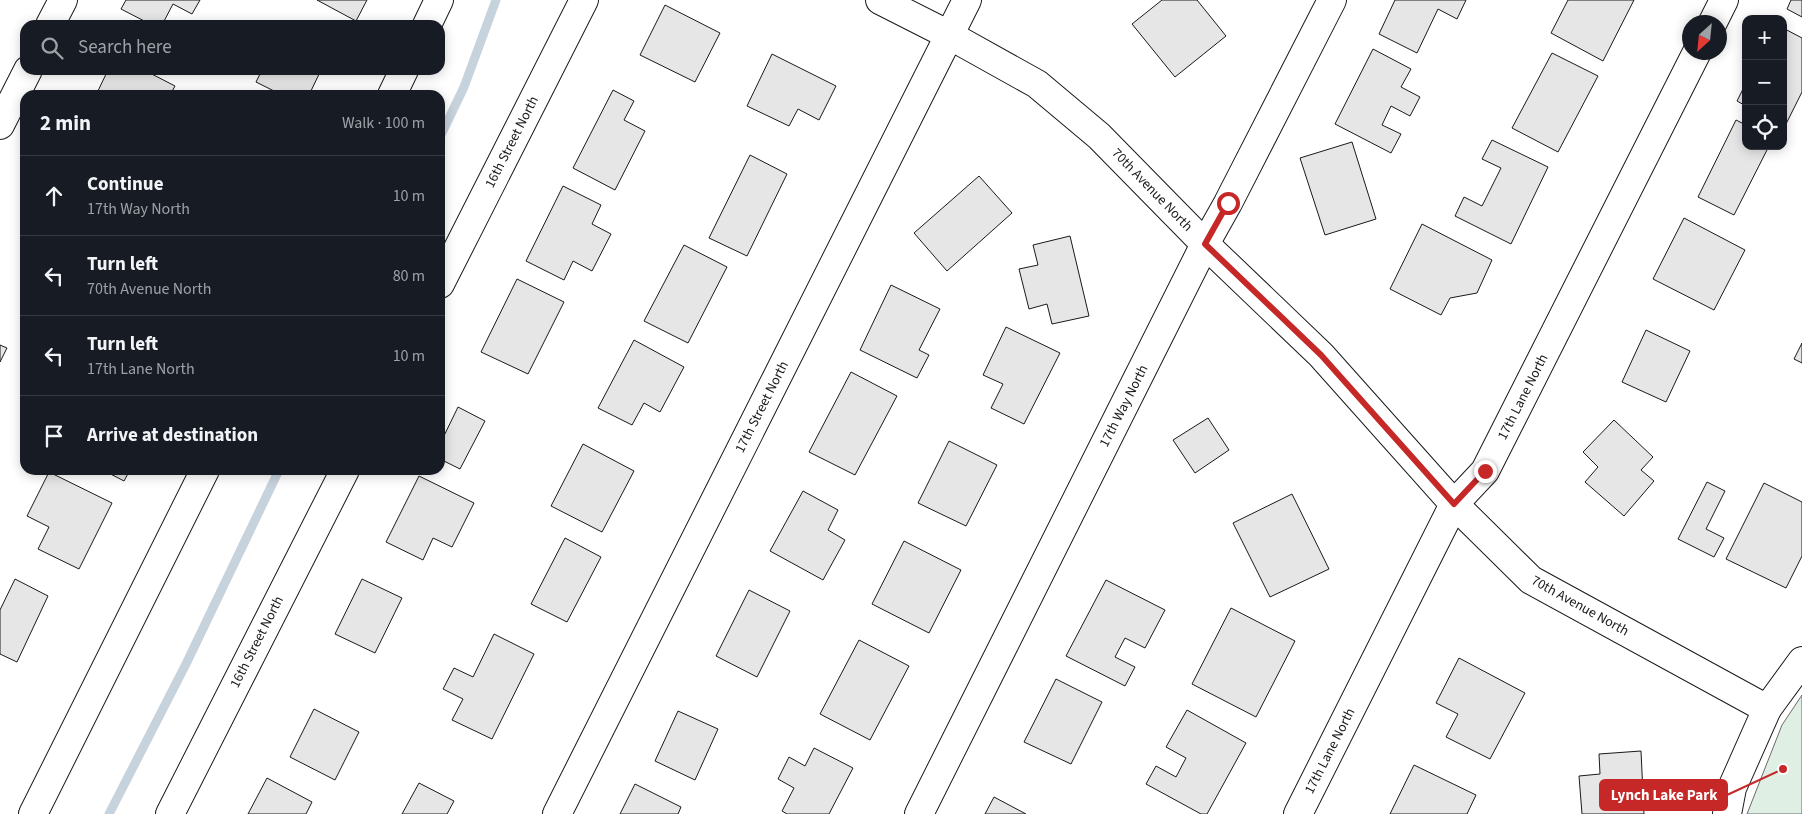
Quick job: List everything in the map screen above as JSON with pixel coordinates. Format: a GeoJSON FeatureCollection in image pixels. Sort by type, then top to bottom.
{"type":"FeatureCollection","features":[{"type":"Feature","properties":{"kind":"street"},"geometry":{"type":"LineString","coordinates":[[53,20],[63,0]]}},
{"type":"Feature","properties":{"kind":"street"},"geometry":{"type":"LineString","coordinates":[[430,20],[440,0]]}},
{"type":"Feature","properties":{"kind":"street","name":"16th Street North"},"geometry":{"type":"LineString","coordinates":[[445,274],[584,0]]}},
{"type":"Feature","properties":{"kind":"street","name":"70th Avenue North"},"geometry":{"type":"LineString","coordinates":[[880,0],[949,35],[1037,84],[1099,136],[1205,244],[1321,355],[1454,504],[1531,580],[1767,709]]}},
{"type":"Feature","properties":{"kind":"street","name":"17th Street North"},"geometry":{"type":"LineString","coordinates":[[556,814],[967,0]]}},
{"type":"Feature","properties":{"kind":"street","name":"17th Way North"},"geometry":{"type":"LineString","coordinates":[[919,814],[1205,244],[1332,0]]}},
{"type":"Feature","properties":{"kind":"street"},"geometry":{"type":"LineString","coordinates":[[1716,15],[1724,0]]}},
{"type":"Feature","properties":{"kind":"street","name":"17th Lane North"},"geometry":{"type":"LineString","coordinates":[[1298,814],[1454,504],[1485,471],[1693,60]]}},
{"type":"Feature","properties":{"kind":"street"},"geometry":{"type":"LineString","coordinates":[[0,125],[25,75]]}},
{"type":"Feature","properties":{"kind":"street"},"geometry":{"type":"LineString","coordinates":[[394,90],[402,75]]}},
{"type":"Feature","properties":{"kind":"street"},"geometry":{"type":"LineString","coordinates":[[33,814],[202,475]]}},
{"type":"Feature","properties":{"kind":"street","name":"16th Street North"},"geometry":{"type":"LineString","coordinates":[[170,814],[342,475]]}},
{"type":"Feature","properties":{"kind":"street"},"geometry":{"type":"LineString","coordinates":[[1727,814],[1732,788],[1767,709],[1802,661]]}},
{"type":"Feature","properties":{"kind":"green space"},"geometry":{"type":"Polygon","coordinates":[[[1802,695],[1802,814],[1747,814],[1782,725],[1802,695]]]}},
{"type":"Feature","properties":{"kind":"building"},"geometry":{"type":"Polygon","coordinates":[[[126,0],[200,0],[192,14],[173,4],[165,20],[142,20],[121,9],[126,0]]]}},
{"type":"Feature","properties":{"kind":"building"},"geometry":{"type":"Polygon","coordinates":[[[317,0],[367,0],[357,20],[317,0]]]}},
{"type":"Feature","properties":{"kind":"building"},"geometry":{"type":"Polygon","coordinates":[[[1162,0],[1197,0],[1226,36],[1175,77],[1132,24],[1162,0]]]}},
{"type":"Feature","properties":{"kind":"building"},"geometry":{"type":"Polygon","coordinates":[[[1395,0],[1466,0],[1457,19],[1438,9],[1417,53],[1379,34],[1395,0]]]}},
{"type":"Feature","properties":{"kind":"building"},"geometry":{"type":"Polygon","coordinates":[[[1568,0],[1634,0],[1603,61],[1551,33],[1568,0]]]}},
{"type":"Feature","properties":{"kind":"building"},"geometry":{"type":"Polygon","coordinates":[[[1791,0],[1802,0],[1802,17],[1787,9],[1791,0]]]}},
{"type":"Feature","properties":{"kind":"building"},"geometry":{"type":"Polygon","coordinates":[[[665,5],[720,33],[695,82],[640,55],[665,5]]]}},
{"type":"Feature","properties":{"kind":"building"},"geometry":{"type":"Polygon","coordinates":[[[1787,30],[1802,38],[1802,92],[1787,122],[1787,30]]]}},
{"type":"Feature","properties":{"kind":"building"},"geometry":{"type":"Polygon","coordinates":[[[1373,49],[1411,69],[1401,87],[1420,97],[1410,116],[1391,106],[1382,125],[1401,134],[1391,153],[1335,124],[1373,49]]]}},
{"type":"Feature","properties":{"kind":"building"},"geometry":{"type":"Polygon","coordinates":[[[1552,53],[1598,76],[1558,152],[1512,128],[1552,53]]]}},
{"type":"Feature","properties":{"kind":"building"},"geometry":{"type":"Polygon","coordinates":[[[772,54],[836,86],[819,120],[798,109],[789,126],[747,106],[772,54]]]}},
{"type":"Feature","properties":{"kind":"building"},"geometry":{"type":"Polygon","coordinates":[[[106,75],[154,75],[175,86],[173,90],[98,90],[106,75]]]}},
{"type":"Feature","properties":{"kind":"building"},"geometry":{"type":"Polygon","coordinates":[[[260,75],[319,75],[311,90],[272,90],[256,82],[260,75]]]}},
{"type":"Feature","properties":{"kind":"building"},"geometry":{"type":"Polygon","coordinates":[[[613,90],[634,101],[624,120],[645,131],[615,190],[573,168],[613,90]]]}},
{"type":"Feature","properties":{"kind":"building"},"geometry":{"type":"Polygon","coordinates":[[[1742,91],[1742,104],[1737,101],[1742,91]]]}},
{"type":"Feature","properties":{"kind":"building"},"geometry":{"type":"Polygon","coordinates":[[[1736,120],[1742,123],[1742,150],[1767,150],[1734,215],[1698,197],[1736,120]]]}},
{"type":"Feature","properties":{"kind":"building"},"geometry":{"type":"Polygon","coordinates":[[[1492,140],[1548,167],[1511,244],[1455,216],[1464,197],[1482,206],[1501,168],[1482,159],[1492,140]]]}},
{"type":"Feature","properties":{"kind":"building"},"geometry":{"type":"Polygon","coordinates":[[[1352,142],[1376,219],[1325,235],[1300,158],[1352,142]]]}},
{"type":"Feature","properties":{"kind":"building"},"geometry":{"type":"Polygon","coordinates":[[[750,155],[787,174],[747,256],[709,238],[750,155]]]}},
{"type":"Feature","properties":{"kind":"building"},"geometry":{"type":"Polygon","coordinates":[[[979,176],[1012,213],[947,271],[914,233],[979,176]]]}},
{"type":"Feature","properties":{"kind":"building"},"geometry":{"type":"Polygon","coordinates":[[[563,186],[601,205],[592,224],[611,234],[592,271],[573,261],[564,280],[526,261],[563,186]]]}},
{"type":"Feature","properties":{"kind":"building"},"geometry":{"type":"Polygon","coordinates":[[[1684,218],[1745,250],[1714,310],[1653,279],[1684,218]]]}},
{"type":"Feature","properties":{"kind":"building"},"geometry":{"type":"Polygon","coordinates":[[[1422,224],[1492,260],[1477,293],[1450,298],[1441,315],[1390,289],[1422,224]]]}},
{"type":"Feature","properties":{"kind":"building"},"geometry":{"type":"Polygon","coordinates":[[[1070,236],[1089,316],[1052,324],[1047,304],[1029,309],[1019,269],[1038,265],[1033,245],[1070,236]]]}},
{"type":"Feature","properties":{"kind":"building"},"geometry":{"type":"Polygon","coordinates":[[[684,245],[727,267],[688,343],[644,321],[684,245]]]}},
{"type":"Feature","properties":{"kind":"building"},"geometry":{"type":"Polygon","coordinates":[[[517,279],[564,302],[528,374],[481,352],[517,279]]]}},
{"type":"Feature","properties":{"kind":"building"},"geometry":{"type":"Polygon","coordinates":[[[891,285],[940,309],[919,350],[929,355],[917,378],[860,350],[891,285]]]}},
{"type":"Feature","properties":{"kind":"building"},"geometry":{"type":"Polygon","coordinates":[[[1006,327],[1060,353],[1024,424],[991,408],[1003,384],[983,375],[1006,327]]]}},
{"type":"Feature","properties":{"kind":"building"},"geometry":{"type":"Polygon","coordinates":[[[1646,330],[1690,351],[1666,402],[1622,382],[1646,330]]]}},
{"type":"Feature","properties":{"kind":"building"},"geometry":{"type":"Polygon","coordinates":[[[634,340],[684,367],[660,412],[644,403],[632,425],[598,408],[634,340]]]}},
{"type":"Feature","properties":{"kind":"building"},"geometry":{"type":"Polygon","coordinates":[[[1802,343],[1802,363],[1794,359],[1802,343]]]}},
{"type":"Feature","properties":{"kind":"building"},"geometry":{"type":"Polygon","coordinates":[[[0,345],[7,348],[0,362],[0,345]]]}},
{"type":"Feature","properties":{"kind":"building"},"geometry":{"type":"Polygon","coordinates":[[[851,372],[897,396],[855,475],[809,452],[851,372]]]}},
{"type":"Feature","properties":{"kind":"building"},"geometry":{"type":"Polygon","coordinates":[[[458,407],[485,421],[460,469],[445,462],[445,434],[458,407]]]}},
{"type":"Feature","properties":{"kind":"building"},"geometry":{"type":"Polygon","coordinates":[[[1208,418],[1229,450],[1195,473],[1173,440],[1208,418]]]}},
{"type":"Feature","properties":{"kind":"building"},"geometry":{"type":"Polygon","coordinates":[[[1614,420],[1653,457],[1641,470],[1654,481],[1624,516],[1585,482],[1598,467],[1583,452],[1614,420]]]}},
{"type":"Feature","properties":{"kind":"building"},"geometry":{"type":"Polygon","coordinates":[[[949,441],[997,465],[966,526],[918,503],[949,441]]]}},
{"type":"Feature","properties":{"kind":"building"},"geometry":{"type":"Polygon","coordinates":[[[583,444],[634,471],[602,532],[551,506],[583,444]]]}},
{"type":"Feature","properties":{"kind":"building"},"geometry":{"type":"Polygon","coordinates":[[[48,475],[55,475],[112,503],[79,569],[38,549],[49,527],[27,516],[48,475]]]}},
{"type":"Feature","properties":{"kind":"building"},"geometry":{"type":"Polygon","coordinates":[[[113,475],[127,475],[124,481],[113,475]]]}},
{"type":"Feature","properties":{"kind":"building"},"geometry":{"type":"Polygon","coordinates":[[[419,476],[474,503],[452,547],[433,538],[423,560],[386,542],[419,476]]]}},
{"type":"Feature","properties":{"kind":"building"},"geometry":{"type":"Polygon","coordinates":[[[1707,482],[1725,491],[1706,529],[1724,538],[1714,557],[1678,539],[1707,482]]]}},
{"type":"Feature","properties":{"kind":"building"},"geometry":{"type":"Polygon","coordinates":[[[1764,483],[1802,502],[1802,556],[1786,588],[1726,559],[1764,483]]]}},
{"type":"Feature","properties":{"kind":"building"},"geometry":{"type":"Polygon","coordinates":[[[803,491],[838,510],[828,530],[845,540],[823,580],[770,551],[803,491]]]}},
{"type":"Feature","properties":{"kind":"building"},"geometry":{"type":"Polygon","coordinates":[[[1292,494],[1329,569],[1270,597],[1233,523],[1292,494]]]}},
{"type":"Feature","properties":{"kind":"building"},"geometry":{"type":"Polygon","coordinates":[[[565,538],[601,557],[567,622],[531,604],[565,538]]]}},
{"type":"Feature","properties":{"kind":"building"},"geometry":{"type":"Polygon","coordinates":[[[904,541],[961,570],[929,633],[872,604],[904,541]]]}},
{"type":"Feature","properties":{"kind":"building"},"geometry":{"type":"Polygon","coordinates":[[[15,579],[48,596],[17,662],[0,654],[0,610],[15,579]]]}},
{"type":"Feature","properties":{"kind":"building"},"geometry":{"type":"Polygon","coordinates":[[[362,579],[402,598],[375,653],[335,634],[362,579]]]}},
{"type":"Feature","properties":{"kind":"building"},"geometry":{"type":"Polygon","coordinates":[[[1106,580],[1165,610],[1145,648],[1125,638],[1115,657],[1135,667],[1125,686],[1066,656],[1106,580]]]}},
{"type":"Feature","properties":{"kind":"building"},"geometry":{"type":"Polygon","coordinates":[[[749,590],[790,611],[757,677],[716,656],[749,590]]]}},
{"type":"Feature","properties":{"kind":"building"},"geometry":{"type":"Polygon","coordinates":[[[1231,608],[1295,641],[1256,717],[1192,684],[1231,608]]]}},
{"type":"Feature","properties":{"kind":"building"},"geometry":{"type":"Polygon","coordinates":[[[494,634],[534,654],[492,739],[452,720],[463,699],[443,689],[454,668],[473,677],[494,634]]]}},
{"type":"Feature","properties":{"kind":"building"},"geometry":{"type":"Polygon","coordinates":[[[859,640],[909,666],[870,740],[820,714],[859,640]]]}},
{"type":"Feature","properties":{"kind":"building"},"geometry":{"type":"Polygon","coordinates":[[[1459,658],[1525,693],[1490,759],[1446,737],[1458,714],[1436,703],[1459,658]]]}},
{"type":"Feature","properties":{"kind":"building"},"geometry":{"type":"Polygon","coordinates":[[[1056,679],[1102,702],[1071,764],[1024,742],[1056,679]]]}},
{"type":"Feature","properties":{"kind":"building"},"geometry":{"type":"Polygon","coordinates":[[[314,709],[359,732],[335,780],[290,757],[314,709]]]}},
{"type":"Feature","properties":{"kind":"building"},"geometry":{"type":"Polygon","coordinates":[[[1187,710],[1246,743],[1207,814],[1201,814],[1146,784],[1156,766],[1176,777],[1186,758],[1166,747],[1187,710]]]}},
{"type":"Feature","properties":{"kind":"building"},"geometry":{"type":"Polygon","coordinates":[[[678,711],[718,729],[695,780],[655,761],[678,711]]]}},
{"type":"Feature","properties":{"kind":"building"},"geometry":{"type":"Polygon","coordinates":[[[814,748],[853,768],[829,814],[787,814],[782,811],[794,788],[778,779],[789,757],[805,766],[814,748]]]}},
{"type":"Feature","properties":{"kind":"building"},"geometry":{"type":"Polygon","coordinates":[[[1641,751],[1644,814],[1582,814],[1579,776],[1600,774],[1599,754],[1641,751]]]}},
{"type":"Feature","properties":{"kind":"building"},"geometry":{"type":"Polygon","coordinates":[[[1414,765],[1476,795],[1467,814],[1390,814],[1414,765]]]}},
{"type":"Feature","properties":{"kind":"building"},"geometry":{"type":"Polygon","coordinates":[[[267,778],[312,802],[306,814],[248,814],[267,778]]]}},
{"type":"Feature","properties":{"kind":"building"},"geometry":{"type":"Polygon","coordinates":[[[419,783],[454,801],[447,814],[402,814],[419,783]]]}},
{"type":"Feature","properties":{"kind":"building"},"geometry":{"type":"Polygon","coordinates":[[[635,784],[681,807],[678,814],[620,814],[635,784]]]}},
{"type":"Feature","properties":{"kind":"building"},"geometry":{"type":"Polygon","coordinates":[[[994,797],[1026,814],[985,814],[994,797]]]}},
{"type":"Feature","properties":{"kind":"waterway"},"geometry":{"type":"LineString","coordinates":[[445,127],[464,87],[496,0]]}},
{"type":"Feature","properties":{"kind":"waterway"},"geometry":{"type":"LineString","coordinates":[[109,814],[186,664],[277,475]]}},
{"type":"Feature","properties":{"kind":"place","name":"Lynch Lake Park"},"geometry":{"type":"Point","coordinates":[1783,769]}},
{"type":"Feature","properties":{"kind":"route"},"geometry":{"type":"LineString","coordinates":[[1228,203],[1205,244],[1321,355],[1454,504],[1485,471]]}}]}
